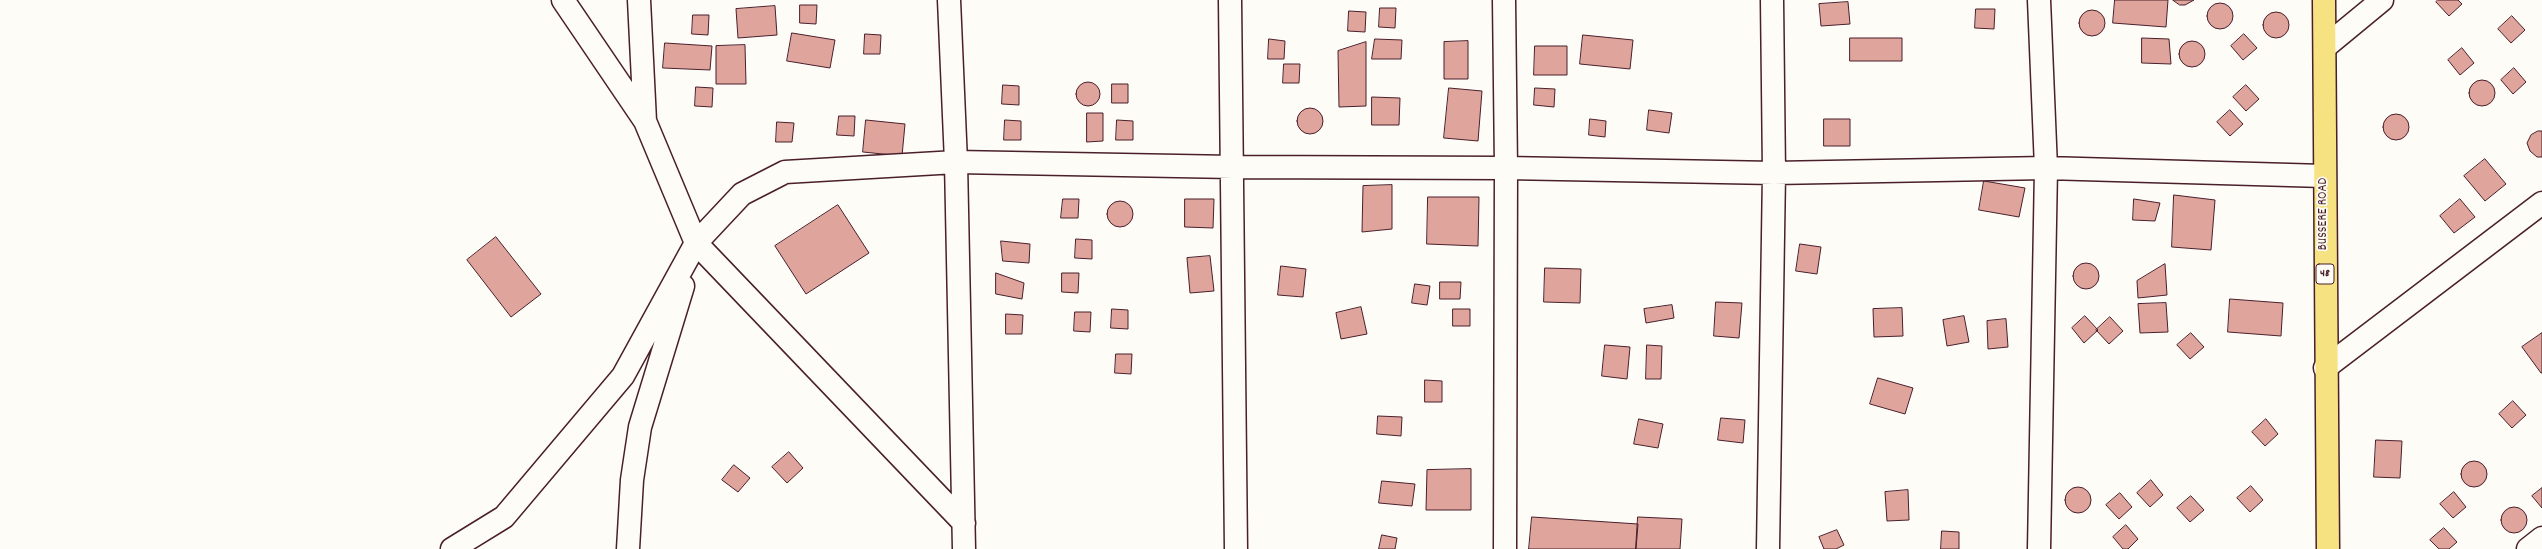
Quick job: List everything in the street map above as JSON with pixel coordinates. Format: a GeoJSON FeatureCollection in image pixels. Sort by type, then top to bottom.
{"type":"FeatureCollection","features":[{"type":"Feature","properties":{"kind":"main road","name":"BUSSERE ROAD"},"geometry":{"type":"LineString","coordinates":[[2324,0],[2325,368],[2328,549]]}},
{"type":"Feature","properties":{"kind":"street"},"geometry":{"type":"LineString","coordinates":[[563,0],[645,121],[696,243],[964,523]]}},
{"type":"Feature","properties":{"kind":"street"},"geometry":{"type":"LineString","coordinates":[[639,0],[645,121]]}},
{"type":"Feature","properties":{"kind":"street"},"geometry":{"type":"LineString","coordinates":[[949,0],[956,162],[964,549]]}},
{"type":"Feature","properties":{"kind":"street"},"geometry":{"type":"LineString","coordinates":[[1230,0],[1236,549]]}},
{"type":"Feature","properties":{"kind":"street"},"geometry":{"type":"LineString","coordinates":[[1504,0],[1506,168],[1504,549]]}},
{"type":"Feature","properties":{"kind":"street"},"geometry":{"type":"LineString","coordinates":[[1768,549],[1774,173],[1772,0]]}},
{"type":"Feature","properties":{"kind":"street"},"geometry":{"type":"LineString","coordinates":[[2039,0],[2046,168],[2039,549]]}},
{"type":"Feature","properties":{"kind":"street"},"geometry":{"type":"LineString","coordinates":[[2325,47],[2382,0]]}},
{"type":"Feature","properties":{"kind":"street"},"geometry":{"type":"LineString","coordinates":[[452,549],[504,517],[623,376],[696,243],[742,194],[785,172],[956,162],[1233,167],[1506,168],[1774,173],[2046,168],[2324,176]]}},
{"type":"Feature","properties":{"kind":"street"},"geometry":{"type":"LineString","coordinates":[[2325,368],[2542,203]]}},
{"type":"Feature","properties":{"kind":"street"},"geometry":{"type":"LineString","coordinates":[[628,549],[632,480],[640,427],[696,243]]}},
{"type":"Feature","properties":{"kind":"street"},"geometry":{"type":"LineString","coordinates":[[2528,549],[2542,538]]}},
{"type":"Feature","properties":{"kind":"building"},"geometry":{"type":"Polygon","coordinates":[[[2115,0],[2168,0],[2166,27],[2113,23],[2115,0]]]}},
{"type":"Feature","properties":{"kind":"building"},"geometry":{"type":"Polygon","coordinates":[[[2173,0],[2194,0],[2185,5],[2180,5],[2173,0]]]}},
{"type":"Feature","properties":{"kind":"building"},"geometry":{"type":"Polygon","coordinates":[[[2438,0],[2458,0],[2462,4],[2449,16],[2436,2],[2438,0]]]}},
{"type":"Feature","properties":{"kind":"building"},"geometry":{"type":"Polygon","coordinates":[[[1848,2],[1850,24],[1821,26],[1819,4],[1848,2]]]}},
{"type":"Feature","properties":{"kind":"building"},"geometry":{"type":"Polygon","coordinates":[[[2220,3],[2229,7],[2233,16],[2229,25],[2220,29],[2211,25],[2207,16],[2211,7],[2220,3]]]}},
{"type":"Feature","properties":{"kind":"building"},"geometry":{"type":"Polygon","coordinates":[[[800,5],[817,5],[816,24],[800,23],[800,5]]]}},
{"type":"Feature","properties":{"kind":"building"},"geometry":{"type":"Polygon","coordinates":[[[775,6],[777,35],[738,38],[736,9],[775,6]]]}},
{"type":"Feature","properties":{"kind":"building"},"geometry":{"type":"Polygon","coordinates":[[[1380,8],[1396,8],[1395,28],[1379,27],[1380,8]]]}},
{"type":"Feature","properties":{"kind":"building"},"geometry":{"type":"Polygon","coordinates":[[[1976,9],[1995,9],[1994,29],[1975,28],[1976,9]]]}},
{"type":"Feature","properties":{"kind":"building"},"geometry":{"type":"Polygon","coordinates":[[[2092,10],[2101,14],[2105,23],[2101,32],[2092,36],[2083,32],[2079,23],[2083,14],[2092,10]]]}},
{"type":"Feature","properties":{"kind":"building"},"geometry":{"type":"Polygon","coordinates":[[[1349,11],[1366,12],[1365,32],[1348,31],[1349,11]]]}},
{"type":"Feature","properties":{"kind":"building"},"geometry":{"type":"Polygon","coordinates":[[[2276,12],[2285,16],[2289,25],[2285,34],[2276,38],[2267,34],[2263,25],[2267,16],[2276,12]]]}},
{"type":"Feature","properties":{"kind":"building"},"geometry":{"type":"Polygon","coordinates":[[[693,15],[709,15],[708,35],[692,34],[693,15]]]}},
{"type":"Feature","properties":{"kind":"building"},"geometry":{"type":"Polygon","coordinates":[[[2512,16],[2525,30],[2511,43],[2498,29],[2512,16]]]}},
{"type":"Feature","properties":{"kind":"building"},"geometry":{"type":"Polygon","coordinates":[[[792,33],[835,40],[830,68],[787,61],[792,33]]]}},
{"type":"Feature","properties":{"kind":"building"},"geometry":{"type":"Polygon","coordinates":[[[865,34],[881,35],[880,54],[864,54],[865,34]]]}},
{"type":"Feature","properties":{"kind":"building"},"geometry":{"type":"Polygon","coordinates":[[[2244,34],[2257,48],[2243,60],[2231,46],[2244,34]]]}},
{"type":"Feature","properties":{"kind":"building"},"geometry":{"type":"Polygon","coordinates":[[[1583,35],[1633,40],[1630,69],[1580,64],[1583,35]]]}},
{"type":"Feature","properties":{"kind":"building"},"geometry":{"type":"Polygon","coordinates":[[[1850,38],[1902,38],[1902,61],[1850,61],[1850,38]]]}},
{"type":"Feature","properties":{"kind":"building"},"geometry":{"type":"Polygon","coordinates":[[[2142,38],[2169,39],[2171,64],[2142,63],[2142,38]]]}},
{"type":"Feature","properties":{"kind":"building"},"geometry":{"type":"Polygon","coordinates":[[[1269,39],[1285,41],[1284,59],[1268,59],[1269,39]]]}},
{"type":"Feature","properties":{"kind":"building"},"geometry":{"type":"Polygon","coordinates":[[[1375,39],[1402,40],[1401,59],[1372,59],[1375,39]]]}},
{"type":"Feature","properties":{"kind":"building"},"geometry":{"type":"Polygon","coordinates":[[[1468,41],[1468,79],[1444,79],[1444,42],[1468,41]]]}},
{"type":"Feature","properties":{"kind":"building"},"geometry":{"type":"Polygon","coordinates":[[[2192,41],[2201,45],[2205,54],[2201,63],[2192,67],[2183,63],[2179,54],[2183,45],[2192,41]]]}},
{"type":"Feature","properties":{"kind":"building"},"geometry":{"type":"Polygon","coordinates":[[[1366,42],[1366,106],[1339,107],[1338,51],[1366,42]]]}},
{"type":"Feature","properties":{"kind":"building"},"geometry":{"type":"Polygon","coordinates":[[[665,43],[712,46],[710,70],[663,68],[665,43]]]}},
{"type":"Feature","properties":{"kind":"building"},"geometry":{"type":"Polygon","coordinates":[[[745,45],[746,84],[716,84],[716,46],[745,45]]]}},
{"type":"Feature","properties":{"kind":"building"},"geometry":{"type":"Polygon","coordinates":[[[1535,46],[1567,46],[1567,75],[1534,75],[1535,46]]]}},
{"type":"Feature","properties":{"kind":"building"},"geometry":{"type":"Polygon","coordinates":[[[2462,48],[2474,63],[2460,75],[2448,60],[2462,48]]]}},
{"type":"Feature","properties":{"kind":"building"},"geometry":{"type":"Polygon","coordinates":[[[1284,64],[1300,64],[1299,83],[1283,83],[1284,64]]]}},
{"type":"Feature","properties":{"kind":"building"},"geometry":{"type":"Polygon","coordinates":[[[2514,68],[2526,82],[2513,94],[2501,80],[2514,68]]]}},
{"type":"Feature","properties":{"kind":"building"},"geometry":{"type":"Polygon","coordinates":[[[2482,80],[2491,84],[2495,93],[2491,102],[2482,106],[2473,102],[2469,93],[2473,84],[2482,80]]]}},
{"type":"Feature","properties":{"kind":"building"},"geometry":{"type":"Polygon","coordinates":[[[1083,82],[1093,82],[1100,89],[1100,99],[1093,106],[1083,106],[1076,99],[1076,89],[1083,82]]]}},
{"type":"Feature","properties":{"kind":"building"},"geometry":{"type":"Polygon","coordinates":[[[1112,84],[1128,84],[1128,103],[1112,103],[1112,84]]]}},
{"type":"Feature","properties":{"kind":"building"},"geometry":{"type":"Polygon","coordinates":[[[1003,85],[1019,86],[1019,105],[1002,104],[1003,85]]]}},
{"type":"Feature","properties":{"kind":"building"},"geometry":{"type":"Polygon","coordinates":[[[2246,85],[2259,99],[2246,111],[2233,97],[2246,85]]]}},
{"type":"Feature","properties":{"kind":"building"},"geometry":{"type":"Polygon","coordinates":[[[696,87],[713,88],[712,107],[695,106],[696,87]]]}},
{"type":"Feature","properties":{"kind":"building"},"geometry":{"type":"Polygon","coordinates":[[[1449,88],[1482,91],[1478,141],[1444,138],[1449,88]]]}},
{"type":"Feature","properties":{"kind":"building"},"geometry":{"type":"Polygon","coordinates":[[[1535,88],[1555,89],[1554,107],[1534,105],[1535,88]]]}},
{"type":"Feature","properties":{"kind":"building"},"geometry":{"type":"Polygon","coordinates":[[[1372,97],[1400,98],[1399,125],[1372,125],[1372,97]]]}},
{"type":"Feature","properties":{"kind":"building"},"geometry":{"type":"Polygon","coordinates":[[[1310,108],[1319,112],[1323,121],[1319,130],[1310,134],[1301,130],[1297,121],[1301,112],[1310,108]]]}},
{"type":"Feature","properties":{"kind":"building"},"geometry":{"type":"Polygon","coordinates":[[[1649,110],[1672,113],[1669,133],[1647,130],[1649,110]]]}},
{"type":"Feature","properties":{"kind":"building"},"geometry":{"type":"Polygon","coordinates":[[[2230,110],[2243,124],[2230,136],[2217,122],[2230,110]]]}},
{"type":"Feature","properties":{"kind":"building"},"geometry":{"type":"Polygon","coordinates":[[[1087,113],[1103,113],[1103,141],[1087,142],[1087,113]]]}},
{"type":"Feature","properties":{"kind":"building"},"geometry":{"type":"Polygon","coordinates":[[[2396,114],[2405,118],[2409,127],[2405,136],[2396,140],[2387,136],[2383,127],[2387,118],[2396,114]]]}},
{"type":"Feature","properties":{"kind":"building"},"geometry":{"type":"Polygon","coordinates":[[[839,116],[855,116],[854,136],[837,135],[839,116]]]}},
{"type":"Feature","properties":{"kind":"building"},"geometry":{"type":"Polygon","coordinates":[[[1590,119],[1606,121],[1605,137],[1589,135],[1590,119]]]}},
{"type":"Feature","properties":{"kind":"building"},"geometry":{"type":"Polygon","coordinates":[[[1824,119],[1850,119],[1850,146],[1824,146],[1824,119]]]}},
{"type":"Feature","properties":{"kind":"building"},"geometry":{"type":"Polygon","coordinates":[[[866,120],[905,124],[902,156],[863,152],[866,120]]]}},
{"type":"Feature","properties":{"kind":"building"},"geometry":{"type":"Polygon","coordinates":[[[1005,120],[1021,121],[1021,140],[1004,140],[1005,120]]]}},
{"type":"Feature","properties":{"kind":"building"},"geometry":{"type":"Polygon","coordinates":[[[1117,120],[1133,121],[1133,140],[1116,140],[1117,120]]]}},
{"type":"Feature","properties":{"kind":"building"},"geometry":{"type":"Polygon","coordinates":[[[777,122],[794,123],[792,142],[776,142],[777,122]]]}},
{"type":"Feature","properties":{"kind":"building"},"geometry":{"type":"Polygon","coordinates":[[[2538,131],[2542,131],[2542,157],[2537,157],[2530,151],[2527,143],[2531,135],[2538,131]]]}},
{"type":"Feature","properties":{"kind":"building"},"geometry":{"type":"Polygon","coordinates":[[[2485,159],[2506,184],[2485,201],[2464,176],[2485,159]]]}},
{"type":"Feature","properties":{"kind":"building"},"geometry":{"type":"Polygon","coordinates":[[[1984,181],[2025,188],[2019,217],[1979,210],[1984,181]]]}},
{"type":"Feature","properties":{"kind":"building"},"geometry":{"type":"Polygon","coordinates":[[[1392,185],[1392,229],[1362,232],[1363,186],[1392,185]]]}},
{"type":"Feature","properties":{"kind":"building"},"geometry":{"type":"Polygon","coordinates":[[[2174,195],[2215,200],[2211,250],[2172,247],[2174,195]]]}},
{"type":"Feature","properties":{"kind":"building"},"geometry":{"type":"Polygon","coordinates":[[[1428,197],[1479,197],[1478,246],[1427,244],[1428,197]]]}},
{"type":"Feature","properties":{"kind":"building"},"geometry":{"type":"Polygon","coordinates":[[[1063,199],[1079,199],[1078,218],[1061,218],[1063,199]]]}},
{"type":"Feature","properties":{"kind":"building"},"geometry":{"type":"Polygon","coordinates":[[[1185,199],[1214,199],[1213,228],[1185,227],[1185,199]]]}},
{"type":"Feature","properties":{"kind":"building"},"geometry":{"type":"Polygon","coordinates":[[[2134,199],[2160,203],[2155,221],[2133,220],[2134,199]]]}},
{"type":"Feature","properties":{"kind":"building"},"geometry":{"type":"Polygon","coordinates":[[[2460,199],[2475,217],[2454,233],[2440,216],[2460,199]]]}},
{"type":"Feature","properties":{"kind":"building"},"geometry":{"type":"Polygon","coordinates":[[[1120,201],[1129,205],[1133,214],[1129,223],[1120,227],[1111,223],[1107,214],[1111,205],[1120,201]]]}},
{"type":"Feature","properties":{"kind":"building"},"geometry":{"type":"Polygon","coordinates":[[[838,205],[869,253],[806,294],[775,246],[838,205]]]}},
{"type":"Feature","properties":{"kind":"building"},"geometry":{"type":"Polygon","coordinates":[[[496,237],[541,294],[511,317],[467,260],[496,237]]]}},
{"type":"Feature","properties":{"kind":"building"},"geometry":{"type":"Polygon","coordinates":[[[1076,239],[1092,240],[1092,259],[1075,258],[1076,239]]]}},
{"type":"Feature","properties":{"kind":"building"},"geometry":{"type":"Polygon","coordinates":[[[1001,241],[1030,244],[1029,263],[1003,261],[1001,241]]]}},
{"type":"Feature","properties":{"kind":"building"},"geometry":{"type":"Polygon","coordinates":[[[1800,244],[1821,247],[1817,274],[1796,271],[1800,244]]]}},
{"type":"Feature","properties":{"kind":"building"},"geometry":{"type":"Polygon","coordinates":[[[1210,256],[1214,291],[1190,293],[1187,258],[1210,256]]]}},
{"type":"Feature","properties":{"kind":"building"},"geometry":{"type":"Polygon","coordinates":[[[2086,263],[2095,267],[2099,276],[2095,285],[2086,289],[2077,285],[2073,276],[2077,267],[2086,263]]]}},
{"type":"Feature","properties":{"kind":"building"},"geometry":{"type":"Polygon","coordinates":[[[2165,264],[2167,295],[2138,298],[2137,281],[2165,264]]]}},
{"type":"Feature","properties":{"kind":"building"},"geometry":{"type":"Polygon","coordinates":[[[1281,266],[1306,269],[1303,297],[1278,295],[1281,266]]]}},
{"type":"Feature","properties":{"kind":"building"},"geometry":{"type":"Polygon","coordinates":[[[1545,268],[1581,269],[1580,303],[1544,302],[1545,268]]]}},
{"type":"Feature","properties":{"kind":"building"},"geometry":{"type":"Polygon","coordinates":[[[996,273],[1024,283],[1022,299],[996,294],[996,273]]]}},
{"type":"Feature","properties":{"kind":"building"},"geometry":{"type":"Polygon","coordinates":[[[1062,273],[1079,273],[1078,293],[1062,292],[1062,273]]]}},
{"type":"Feature","properties":{"kind":"building"},"geometry":{"type":"Polygon","coordinates":[[[1440,282],[1461,282],[1460,299],[1440,299],[1440,282]]]}},
{"type":"Feature","properties":{"kind":"building"},"geometry":{"type":"Polygon","coordinates":[[[1415,284],[1430,286],[1427,305],[1412,303],[1415,284]]]}},
{"type":"Feature","properties":{"kind":"building"},"geometry":{"type":"Polygon","coordinates":[[[2230,299],[2283,303],[2281,336],[2228,332],[2230,299]]]}},
{"type":"Feature","properties":{"kind":"building"},"geometry":{"type":"Polygon","coordinates":[[[1716,302],[1742,303],[1739,338],[1714,336],[1716,302]]]}},
{"type":"Feature","properties":{"kind":"building"},"geometry":{"type":"Polygon","coordinates":[[[2166,303],[2168,332],[2140,333],[2138,304],[2166,303]]]}},
{"type":"Feature","properties":{"kind":"building"},"geometry":{"type":"Polygon","coordinates":[[[1672,305],[1674,318],[1646,323],[1644,309],[1672,305]]]}},
{"type":"Feature","properties":{"kind":"building"},"geometry":{"type":"Polygon","coordinates":[[[1361,307],[1367,334],[1341,339],[1336,313],[1361,307]]]}},
{"type":"Feature","properties":{"kind":"building"},"geometry":{"type":"Polygon","coordinates":[[[1902,308],[1903,336],[1874,337],[1873,309],[1902,308]]]}},
{"type":"Feature","properties":{"kind":"building"},"geometry":{"type":"Polygon","coordinates":[[[1112,309],[1128,310],[1128,329],[1111,328],[1112,309]]]}},
{"type":"Feature","properties":{"kind":"building"},"geometry":{"type":"Polygon","coordinates":[[[1453,309],[1470,309],[1470,326],[1453,326],[1453,309]]]}},
{"type":"Feature","properties":{"kind":"building"},"geometry":{"type":"Polygon","coordinates":[[[1075,312],[1091,312],[1090,332],[1074,331],[1075,312]]]}},
{"type":"Feature","properties":{"kind":"building"},"geometry":{"type":"Polygon","coordinates":[[[1006,314],[1023,315],[1022,334],[1006,334],[1006,314]]]}},
{"type":"Feature","properties":{"kind":"building"},"geometry":{"type":"Polygon","coordinates":[[[1964,316],[1969,342],[1947,346],[1943,320],[1964,316]]]}},
{"type":"Feature","properties":{"kind":"building"},"geometry":{"type":"Polygon","coordinates":[[[2085,316],[2098,330],[2084,343],[2072,328],[2085,316]]]}},
{"type":"Feature","properties":{"kind":"building"},"geometry":{"type":"Polygon","coordinates":[[[2110,317],[2123,331],[2109,344],[2096,330],[2110,317]]]}},
{"type":"Feature","properties":{"kind":"building"},"geometry":{"type":"Polygon","coordinates":[[[2006,319],[2008,347],[1988,349],[1987,321],[2006,319]]]}},
{"type":"Feature","properties":{"kind":"building"},"geometry":{"type":"Polygon","coordinates":[[[2191,333],[2204,347],[2190,359],[2177,345],[2191,333]]]}},
{"type":"Feature","properties":{"kind":"building"},"geometry":{"type":"Polygon","coordinates":[[[2542,333],[2542,373],[2541,373],[2522,347],[2542,333]]]}},
{"type":"Feature","properties":{"kind":"building"},"geometry":{"type":"Polygon","coordinates":[[[1605,345],[1630,347],[1627,379],[1602,376],[1605,345]]]}},
{"type":"Feature","properties":{"kind":"building"},"geometry":{"type":"Polygon","coordinates":[[[1647,345],[1662,346],[1661,379],[1646,379],[1647,345]]]}},
{"type":"Feature","properties":{"kind":"building"},"geometry":{"type":"Polygon","coordinates":[[[1116,354],[1132,354],[1131,374],[1115,373],[1116,354]]]}},
{"type":"Feature","properties":{"kind":"building"},"geometry":{"type":"Polygon","coordinates":[[[1878,378],[1913,388],[1905,414],[1870,404],[1878,378]]]}},
{"type":"Feature","properties":{"kind":"building"},"geometry":{"type":"Polygon","coordinates":[[[1425,380],[1442,381],[1442,402],[1425,402],[1425,380]]]}},
{"type":"Feature","properties":{"kind":"building"},"geometry":{"type":"Polygon","coordinates":[[[2513,401],[2526,415],[2512,428],[2499,414],[2513,401]]]}},
{"type":"Feature","properties":{"kind":"building"},"geometry":{"type":"Polygon","coordinates":[[[1378,416],[1402,417],[1401,436],[1377,434],[1378,416]]]}},
{"type":"Feature","properties":{"kind":"building"},"geometry":{"type":"Polygon","coordinates":[[[1721,418],[1745,420],[1743,443],[1718,440],[1721,418]]]}},
{"type":"Feature","properties":{"kind":"building"},"geometry":{"type":"Polygon","coordinates":[[[1639,419],[1663,424],[1658,448],[1634,444],[1639,419]]]}},
{"type":"Feature","properties":{"kind":"building"},"geometry":{"type":"Polygon","coordinates":[[[2266,419],[2278,434],[2265,446],[2252,432],[2266,419]]]}},
{"type":"Feature","properties":{"kind":"building"},"geometry":{"type":"Polygon","coordinates":[[[2376,440],[2402,441],[2400,478],[2374,477],[2376,440]]]}},
{"type":"Feature","properties":{"kind":"building"},"geometry":{"type":"Polygon","coordinates":[[[789,452],[803,468],[787,483],[772,467],[789,452]]]}},
{"type":"Feature","properties":{"kind":"building"},"geometry":{"type":"Polygon","coordinates":[[[2474,461],[2483,465],[2487,474],[2483,483],[2474,487],[2465,483],[2461,474],[2465,465],[2474,461]]]}},
{"type":"Feature","properties":{"kind":"building"},"geometry":{"type":"Polygon","coordinates":[[[734,465],[750,478],[738,492],[722,480],[734,465]]]}},
{"type":"Feature","properties":{"kind":"building"},"geometry":{"type":"Polygon","coordinates":[[[1471,469],[1471,510],[1426,510],[1427,470],[1471,469]]]}},
{"type":"Feature","properties":{"kind":"building"},"geometry":{"type":"Polygon","coordinates":[[[2151,480],[2163,495],[2150,507],[2137,493],[2151,480]]]}},
{"type":"Feature","properties":{"kind":"building"},"geometry":{"type":"Polygon","coordinates":[[[1382,481],[1415,484],[1412,506],[1379,503],[1382,481]]]}},
{"type":"Feature","properties":{"kind":"building"},"geometry":{"type":"Polygon","coordinates":[[[2251,486],[2263,500],[2250,512],[2237,498],[2251,486]]]}},
{"type":"Feature","properties":{"kind":"building"},"geometry":{"type":"Polygon","coordinates":[[[2078,487],[2087,491],[2091,500],[2087,509],[2078,513],[2069,509],[2065,500],[2069,491],[2078,487]]]}},
{"type":"Feature","properties":{"kind":"building"},"geometry":{"type":"Polygon","coordinates":[[[2542,488],[2542,508],[2532,496],[2542,488]]]}},
{"type":"Feature","properties":{"kind":"building"},"geometry":{"type":"Polygon","coordinates":[[[1908,490],[1909,520],[1887,521],[1885,492],[1908,490]]]}},
{"type":"Feature","properties":{"kind":"building"},"geometry":{"type":"Polygon","coordinates":[[[2454,492],[2466,507],[2453,518],[2440,504],[2454,492]]]}},
{"type":"Feature","properties":{"kind":"building"},"geometry":{"type":"Polygon","coordinates":[[[2120,493],[2132,507],[2119,519],[2106,505],[2120,493]]]}},
{"type":"Feature","properties":{"kind":"building"},"geometry":{"type":"Polygon","coordinates":[[[2191,496],[2204,510],[2190,522],[2177,508],[2191,496]]]}},
{"type":"Feature","properties":{"kind":"building"},"geometry":{"type":"Polygon","coordinates":[[[2514,507],[2523,511],[2527,520],[2523,529],[2514,533],[2505,529],[2501,520],[2505,511],[2514,507]]]}},
{"type":"Feature","properties":{"kind":"building"},"geometry":{"type":"Polygon","coordinates":[[[1532,517],[1638,524],[1636,549],[1529,549],[1532,517]]]}},
{"type":"Feature","properties":{"kind":"building"},"geometry":{"type":"Polygon","coordinates":[[[1638,517],[1682,519],[1680,549],[1636,549],[1638,517]]]}},
{"type":"Feature","properties":{"kind":"building"},"geometry":{"type":"Polygon","coordinates":[[[2126,525],[2138,539],[2128,549],[2123,549],[2113,537],[2126,525]]]}},
{"type":"Feature","properties":{"kind":"building"},"geometry":{"type":"Polygon","coordinates":[[[2444,528],[2457,542],[2449,549],[2439,549],[2430,540],[2444,528]]]}},
{"type":"Feature","properties":{"kind":"building"},"geometry":{"type":"Polygon","coordinates":[[[1837,530],[1844,545],[1836,549],[1824,549],[1819,537],[1837,530]]]}},
{"type":"Feature","properties":{"kind":"building"},"geometry":{"type":"Polygon","coordinates":[[[1942,531],[1959,532],[1959,549],[1941,549],[1942,531]]]}},
{"type":"Feature","properties":{"kind":"building"},"geometry":{"type":"Polygon","coordinates":[[[1382,535],[1397,538],[1395,549],[1379,549],[1382,535]]]}}]}
